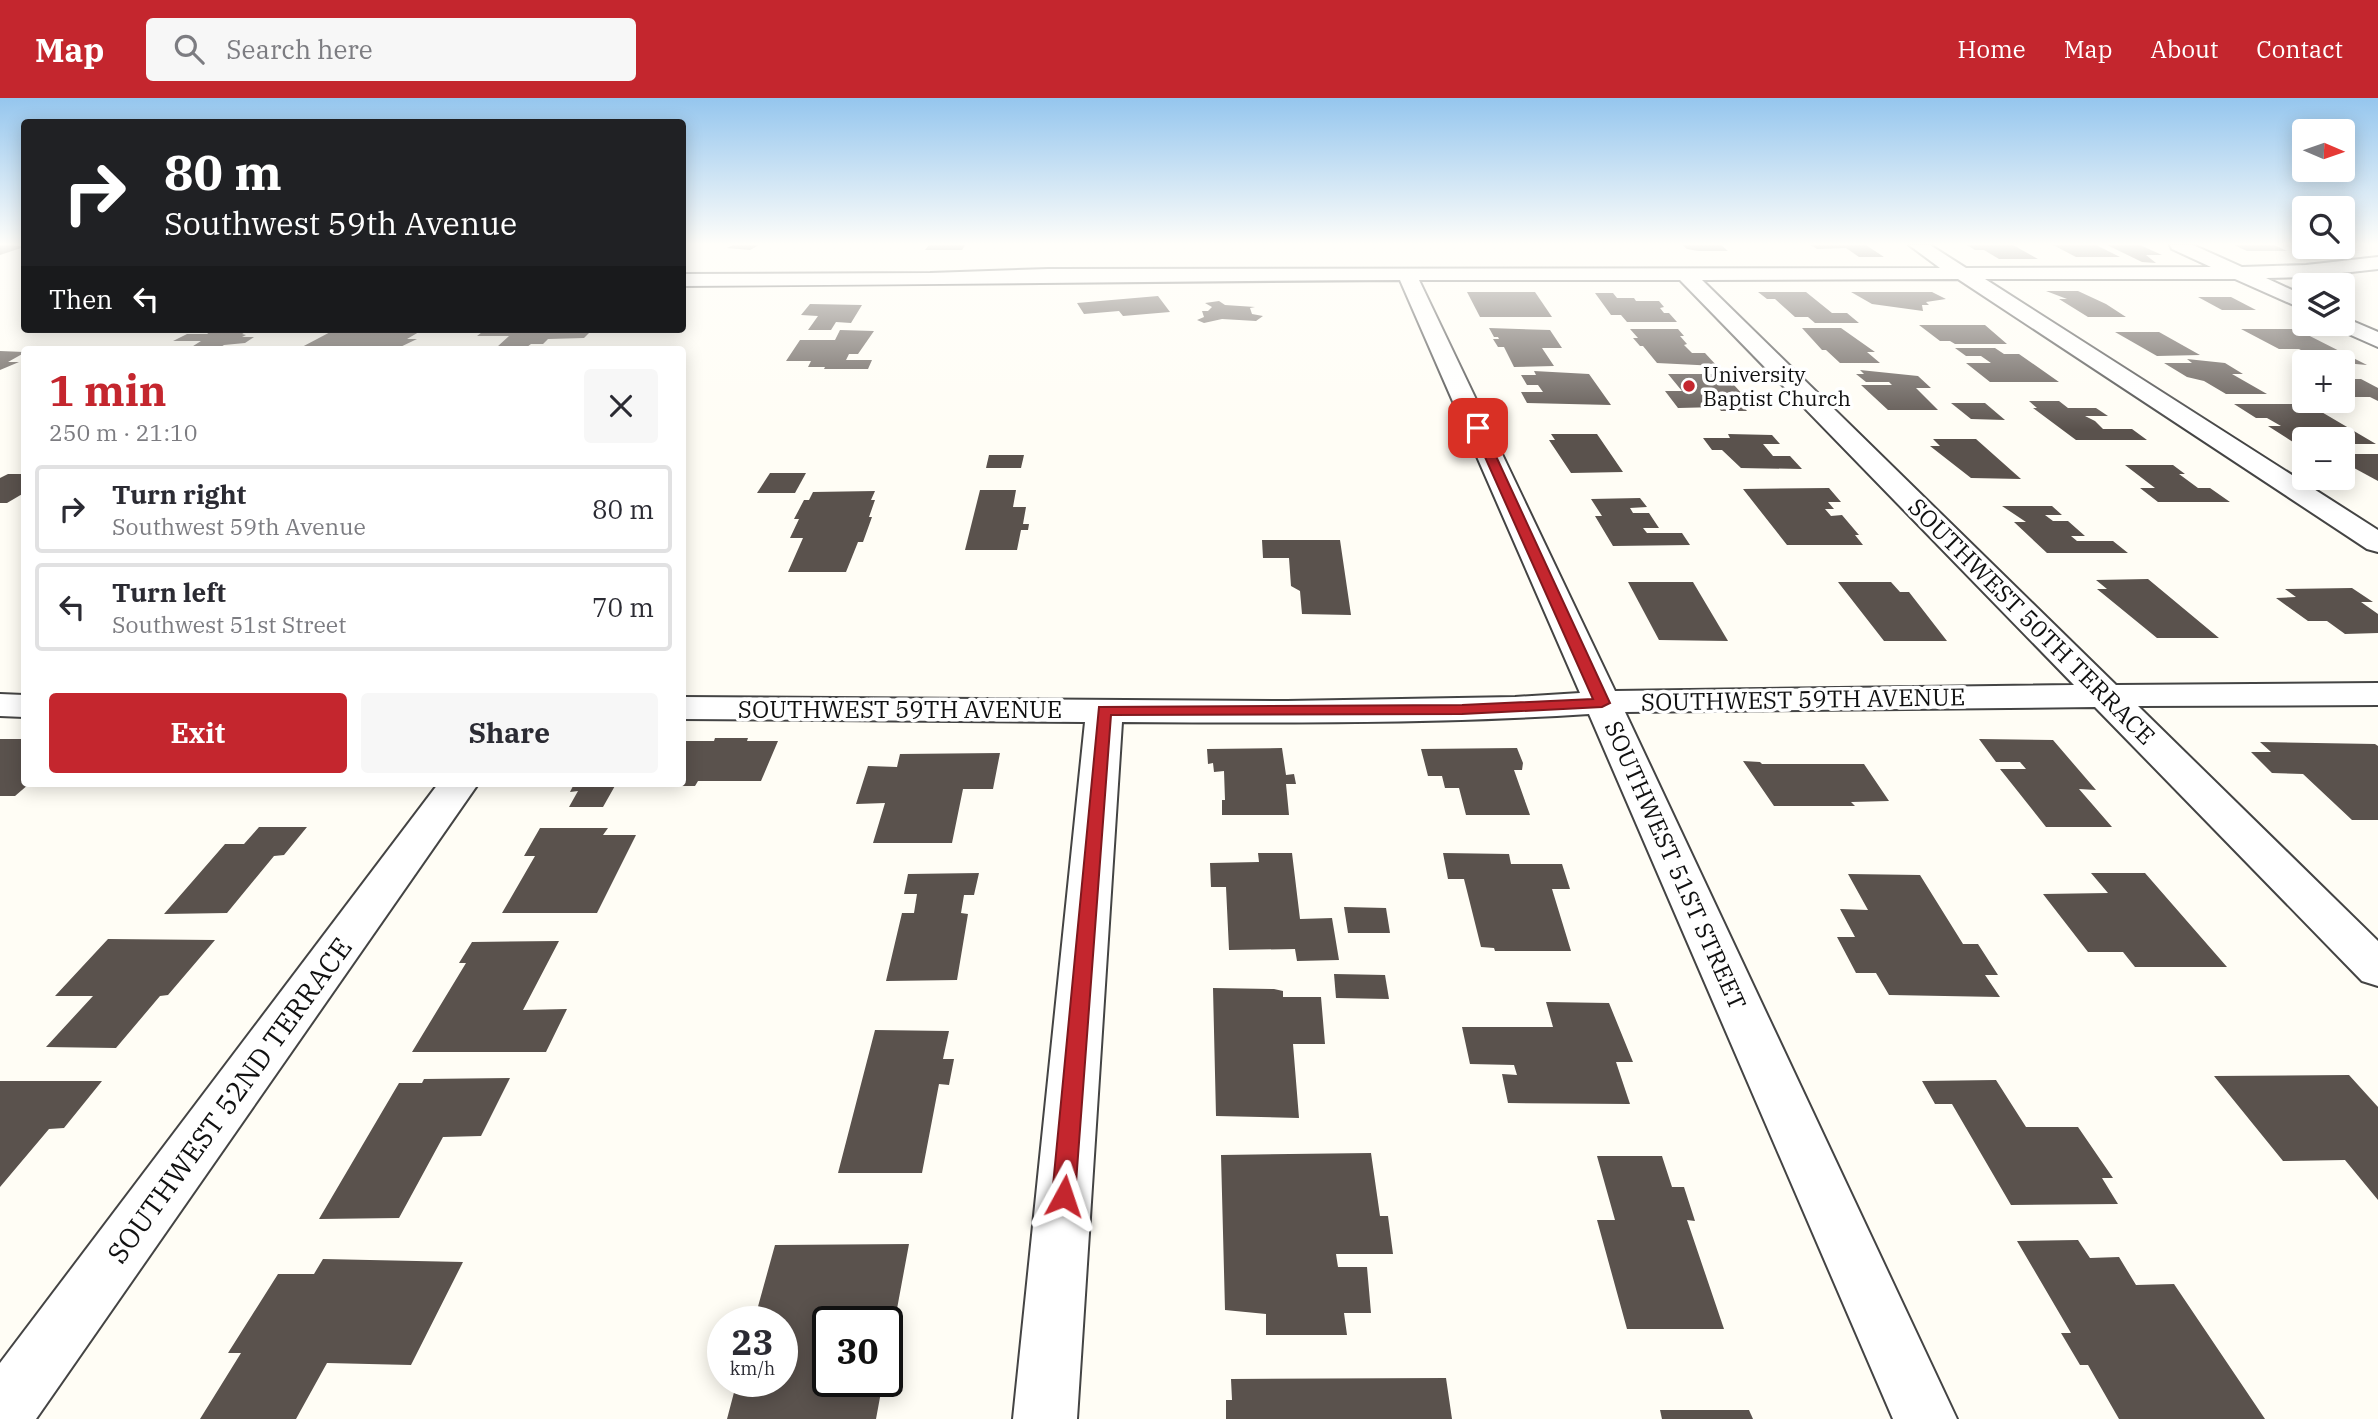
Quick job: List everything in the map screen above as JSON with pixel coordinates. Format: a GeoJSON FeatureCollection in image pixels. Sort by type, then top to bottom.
{"type":"FeatureCollection","features":[{"type":"Feature","properties":{"kind":"street","name":"SOUTHWEST 51ST STREET"},"geometry":{"type":"LineString","coordinates":[[1421,307],[1925,1419]]}},
{"type":"Feature","properties":{"kind":"street","name":"SOUTHWEST 50TH TERRACE"},"geometry":{"type":"LineString","coordinates":[[1718,307],[2378,969]]}},
{"type":"Feature","properties":{"kind":"street"},"geometry":{"type":"LineString","coordinates":[[2013,307],[2378,543]]}},
{"type":"Feature","properties":{"kind":"street"},"geometry":{"type":"LineString","coordinates":[[2355,329],[2378,340]]}},
{"type":"Feature","properties":{"kind":"street","name":"SOUTHWEST 59TH AVENUE"},"geometry":{"type":"LineString","coordinates":[[686,708],[1104,711],[1462,709],[1654,699],[2378,694]]}},
{"type":"Feature","properties":{"kind":"street"},"geometry":{"type":"LineString","coordinates":[[0,705],[21,706]]}},
{"type":"Feature","properties":{"kind":"street"},"geometry":{"type":"LineString","coordinates":[[1045,1419],[1104,711]]}},
{"type":"Feature","properties":{"kind":"street","name":"SOUTHWEST 52ND TERRACE"},"geometry":{"type":"LineString","coordinates":[[0,1416],[456,787]]}},
{"type":"Feature","properties":{"kind":"building"},"geometry":{"type":"Polygon","coordinates":[[[808,307],[861,307],[851,323],[836,322],[831,330],[808,330],[818,316],[801,315],[808,307]]]}},
{"type":"Feature","properties":{"kind":"building"},"geometry":{"type":"Polygon","coordinates":[[[1079,307],[1166,307],[1170,312],[1123,316],[1119,311],[1084,314],[1079,307]]]}},
{"type":"Feature","properties":{"kind":"building"},"geometry":{"type":"Polygon","coordinates":[[[1212,307],[1255,307],[1250,308],[1252,314],[1263,316],[1256,321],[1222,319],[1204,323],[1197,320],[1204,317],[1202,311],[1208,311],[1212,307]]]}},
{"type":"Feature","properties":{"kind":"building"},"geometry":{"type":"Polygon","coordinates":[[[1475,307],[1545,307],[1552,317],[1480,317],[1475,307]]]}},
{"type":"Feature","properties":{"kind":"building"},"geometry":{"type":"Polygon","coordinates":[[[1605,307],[1664,307],[1660,308],[1677,322],[1627,322],[1621,315],[1611,315],[1605,307]]]}},
{"type":"Feature","properties":{"kind":"building"},"geometry":{"type":"Polygon","coordinates":[[[1783,307],[1824,307],[1832,313],[1847,313],[1859,323],[1815,323],[1808,317],[1795,317],[1783,307]]]}},
{"type":"Feature","properties":{"kind":"building"},"geometry":{"type":"Polygon","coordinates":[[[1891,307],[1922,307],[1923,311],[1891,307]]]}},
{"type":"Feature","properties":{"kind":"building"},"geometry":{"type":"Polygon","coordinates":[[[2071,307],[2110,307],[2126,317],[2088,317],[2071,307]]]}},
{"type":"Feature","properties":{"kind":"building"},"geometry":{"type":"Polygon","coordinates":[[[2216,307],[2250,307],[2256,310],[2222,310],[2216,307]]]}},
{"type":"Feature","properties":{"kind":"building"},"geometry":{"type":"Polygon","coordinates":[[[1919,325],[1985,325],[2007,344],[1955,344],[1940,341],[1919,325]]]}},
{"type":"Feature","properties":{"kind":"building"},"geometry":{"type":"Polygon","coordinates":[[[1489,328],[1550,330],[1562,348],[1542,348],[1554,366],[1514,367],[1504,347],[1498,347],[1493,339],[1499,339],[1498,337],[1494,337],[1489,328]]]}},
{"type":"Feature","properties":{"kind":"building"},"geometry":{"type":"Polygon","coordinates":[[[1802,328],[1841,328],[1875,352],[1867,352],[1880,363],[1840,363],[1826,350],[1822,350],[1802,328]]]}},
{"type":"Feature","properties":{"kind":"building"},"geometry":{"type":"Polygon","coordinates":[[[1630,329],[1678,329],[1687,344],[1684,345],[1692,353],[1705,353],[1717,366],[1657,363],[1633,338],[1638,338],[1630,329]]]}},
{"type":"Feature","properties":{"kind":"building"},"geometry":{"type":"Polygon","coordinates":[[[2241,329],[2292,329],[2292,336],[2310,336],[2337,350],[2301,350],[2279,349],[2241,329]]]}},
{"type":"Feature","properties":{"kind":"building"},"geometry":{"type":"Polygon","coordinates":[[[840,330],[874,331],[858,354],[849,354],[846,360],[872,360],[868,369],[824,369],[825,367],[808,367],[811,361],[786,361],[800,340],[835,340],[840,330]]]}},
{"type":"Feature","properties":{"kind":"building"},"geometry":{"type":"Polygon","coordinates":[[[2115,332],[2159,332],[2200,355],[2157,356],[2115,332]]]}},
{"type":"Feature","properties":{"kind":"building"},"geometry":{"type":"Polygon","coordinates":[[[244,333],[246,335],[242,337],[254,337],[245,343],[222,346],[193,346],[201,341],[173,341],[187,334],[244,333]]]}},
{"type":"Feature","properties":{"kind":"building"},"geometry":{"type":"Polygon","coordinates":[[[328,333],[417,333],[407,339],[417,339],[402,346],[304,346],[328,333]]]}},
{"type":"Feature","properties":{"kind":"building"},"geometry":{"type":"Polygon","coordinates":[[[481,333],[589,333],[584,338],[548,339],[543,344],[528,346],[498,346],[509,336],[477,336],[481,333]]]}},
{"type":"Feature","properties":{"kind":"building"},"geometry":{"type":"Polygon","coordinates":[[[1955,348],[1995,348],[2004,354],[2019,354],[2059,382],[1990,382],[1966,363],[1991,363],[1981,356],[1966,356],[1955,348]]]}},
{"type":"Feature","properties":{"kind":"building"},"geometry":{"type":"Polygon","coordinates":[[[0,351],[21,352],[21,355],[8,362],[19,362],[0,370],[0,351]]]}},
{"type":"Feature","properties":{"kind":"building"},"geometry":{"type":"Polygon","coordinates":[[[2187,359],[2225,363],[2243,374],[2232,374],[2267,394],[2226,394],[2204,381],[2187,377],[2164,363],[2192,363],[2187,359]]]}},
{"type":"Feature","properties":{"kind":"building"},"geometry":{"type":"Polygon","coordinates":[[[1860,370],[1918,376],[1931,388],[1916,388],[1938,410],[1888,410],[1861,385],[1892,385],[1889,382],[1866,382],[1856,374],[1864,374],[1860,370]]]}},
{"type":"Feature","properties":{"kind":"building"},"geometry":{"type":"Polygon","coordinates":[[[1534,371],[1589,374],[1611,405],[1527,403],[1521,392],[1543,392],[1538,385],[1527,385],[1521,375],[1536,375],[1534,371]]]}},
{"type":"Feature","properties":{"kind":"building"},"geometry":{"type":"Polygon","coordinates":[[[1668,374],[1724,374],[1744,396],[1734,396],[1747,411],[1721,411],[1718,407],[1678,408],[1665,391],[1682,391],[1668,374]]]}},
{"type":"Feature","properties":{"kind":"building"},"geometry":{"type":"Polygon","coordinates":[[[2355,379],[2361,379],[2378,388],[2378,401],[2370,397],[2355,397],[2355,379]]]}},
{"type":"Feature","properties":{"kind":"building"},"geometry":{"type":"Polygon","coordinates":[[[2029,401],[2059,401],[2068,408],[2096,408],[2108,416],[2085,416],[2103,429],[2132,429],[2147,440],[2076,440],[2033,408],[2037,408],[2029,401]]]}},
{"type":"Feature","properties":{"kind":"building"},"geometry":{"type":"Polygon","coordinates":[[[1951,403],[1985,403],[2005,420],[1971,419],[1951,403]]]}},
{"type":"Feature","properties":{"kind":"building"},"geometry":{"type":"Polygon","coordinates":[[[2234,404],[2292,404],[2292,413],[2323,413],[2347,427],[2292,427],[2292,441],[2268,426],[2281,426],[2267,418],[2256,418],[2234,404]]]}},
{"type":"Feature","properties":{"kind":"building"},"geometry":{"type":"Polygon","coordinates":[[[2355,432],[2376,444],[2355,444],[2355,432]]]}},
{"type":"Feature","properties":{"kind":"building"},"geometry":{"type":"Polygon","coordinates":[[[1551,434],[1597,434],[1623,472],[1571,473],[1549,440],[1555,440],[1551,434]]]}},
{"type":"Feature","properties":{"kind":"building"},"geometry":{"type":"Polygon","coordinates":[[[1728,434],[1772,435],[1780,444],[1763,444],[1773,456],[1790,456],[1802,469],[1741,468],[1722,450],[1712,450],[1703,438],[1730,438],[1728,434]]]}},
{"type":"Feature","properties":{"kind":"building"},"geometry":{"type":"Polygon","coordinates":[[[1933,439],[1976,439],[2021,479],[1971,478],[1930,446],[1940,446],[1933,439]]]}},
{"type":"Feature","properties":{"kind":"building"},"geometry":{"type":"Polygon","coordinates":[[[2355,454],[2378,454],[2378,481],[2355,469],[2355,454]]]}},
{"type":"Feature","properties":{"kind":"building"},"geometry":{"type":"Polygon","coordinates":[[[989,455],[1024,455],[1021,468],[986,468],[989,455]]]}},
{"type":"Feature","properties":{"kind":"building"},"geometry":{"type":"Polygon","coordinates":[[[2125,465],[2173,465],[2185,474],[2179,474],[2198,488],[2210,488],[2230,502],[2158,502],[2140,488],[2155,488],[2125,465]]]}},
{"type":"Feature","properties":{"kind":"building"},"geometry":{"type":"Polygon","coordinates":[[[770,473],[806,473],[795,493],[757,493],[770,473]]]}},
{"type":"Feature","properties":{"kind":"building"},"geometry":{"type":"Polygon","coordinates":[[[8,474],[21,474],[21,495],[7,503],[0,503],[0,478],[8,474]]]}},
{"type":"Feature","properties":{"kind":"building"},"geometry":{"type":"Polygon","coordinates":[[[1829,488],[1841,502],[1828,502],[1834,509],[1825,509],[1831,516],[1842,515],[1859,535],[1855,535],[1863,545],[1787,545],[1743,489],[1829,488]]]}},
{"type":"Feature","properties":{"kind":"building"},"geometry":{"type":"Polygon","coordinates":[[[980,490],[1016,490],[1013,507],[1026,507],[1023,524],[1029,524],[1028,530],[1021,530],[1017,550],[965,550],[980,490]]]}},
{"type":"Feature","properties":{"kind":"building"},"geometry":{"type":"Polygon","coordinates":[[[875,491],[869,517],[872,517],[863,542],[858,542],[846,572],[788,572],[803,538],[790,538],[799,519],[794,519],[804,500],[809,500],[813,492],[875,491]]]}},
{"type":"Feature","properties":{"kind":"building"},"geometry":{"type":"Polygon","coordinates":[[[1640,498],[1647,507],[1630,508],[1633,513],[1649,513],[1659,528],[1643,528],[1647,533],[1682,533],[1690,545],[1613,546],[1595,516],[1602,516],[1591,499],[1640,498]]]}},
{"type":"Feature","properties":{"kind":"building"},"geometry":{"type":"Polygon","coordinates":[[[2002,506],[2052,506],[2062,515],[2045,515],[2053,521],[2068,521],[2085,536],[2071,536],[2077,541],[2113,541],[2128,553],[2047,553],[2014,522],[2026,522],[2002,506]]]}},
{"type":"Feature","properties":{"kind":"building"},"geometry":{"type":"Polygon","coordinates":[[[1262,540],[1340,540],[1351,615],[1302,614],[1300,591],[1291,586],[1289,558],[1263,558],[1262,540]]]}},
{"type":"Feature","properties":{"kind":"building"},"geometry":{"type":"Polygon","coordinates":[[[2148,579],[2219,638],[2157,638],[2097,589],[2107,589],[2096,580],[2148,579]]]}},
{"type":"Feature","properties":{"kind":"building"},"geometry":{"type":"Polygon","coordinates":[[[1628,582],[1693,582],[1728,641],[1659,640],[1628,582]]]}},
{"type":"Feature","properties":{"kind":"building"},"geometry":{"type":"Polygon","coordinates":[[[1838,582],[1891,582],[1900,592],[1909,592],[1947,641],[1884,641],[1838,582]]]}},
{"type":"Feature","properties":{"kind":"building"},"geometry":{"type":"Polygon","coordinates":[[[2352,588],[2373,602],[2361,602],[2378,614],[2378,633],[2345,634],[2327,621],[2308,621],[2276,598],[2296,597],[2285,589],[2352,588]]]}},
{"type":"Feature","properties":{"kind":"building"},"geometry":{"type":"Polygon","coordinates":[[[715,738],[748,738],[747,741],[778,741],[761,781],[698,781],[695,786],[686,786],[686,741],[714,741],[715,738]]]}},
{"type":"Feature","properties":{"kind":"building"},"geometry":{"type":"Polygon","coordinates":[[[0,739],[21,739],[21,787],[26,787],[15,796],[0,796],[0,739]]]}},
{"type":"Feature","properties":{"kind":"building"},"geometry":{"type":"Polygon","coordinates":[[[1979,739],[2053,740],[2096,790],[2079,789],[2112,827],[2046,827],[2000,769],[2026,769],[2020,762],[1996,762],[1979,739]]]}},
{"type":"Feature","properties":{"kind":"building"},"geometry":{"type":"Polygon","coordinates":[[[2260,742],[2375,744],[2378,746],[2378,820],[2352,820],[2303,774],[2272,773],[2251,752],[2271,752],[2260,742]]]}},
{"type":"Feature","properties":{"kind":"building"},"geometry":{"type":"Polygon","coordinates":[[[1282,748],[1286,775],[1294,774],[1296,784],[1286,784],[1289,815],[1222,815],[1222,800],[1225,800],[1224,771],[1214,772],[1213,763],[1208,764],[1207,749],[1282,748]]]}},
{"type":"Feature","properties":{"kind":"building"},"geometry":{"type":"Polygon","coordinates":[[[1517,748],[1523,763],[1522,770],[1514,770],[1530,815],[1466,815],[1459,788],[1445,788],[1442,776],[1428,776],[1421,749],[1517,748]]]}},
{"type":"Feature","properties":{"kind":"building"},"geometry":{"type":"Polygon","coordinates":[[[1000,753],[993,789],[963,789],[952,843],[873,843],[885,803],[856,804],[868,766],[897,767],[900,754],[1000,753]]]}},
{"type":"Feature","properties":{"kind":"building"},"geometry":{"type":"Polygon","coordinates":[[[1743,761],[1762,764],[1864,764],[1889,801],[1851,802],[1855,806],[1774,806],[1743,761]]]}},
{"type":"Feature","properties":{"kind":"building"},"geometry":{"type":"Polygon","coordinates":[[[572,787],[614,787],[603,807],[569,807],[578,791],[570,792],[572,787]]]}},
{"type":"Feature","properties":{"kind":"building"},"geometry":{"type":"Polygon","coordinates":[[[259,827],[307,827],[284,855],[274,856],[227,913],[164,914],[225,844],[244,844],[259,827]]]}},
{"type":"Feature","properties":{"kind":"building"},"geometry":{"type":"Polygon","coordinates":[[[540,828],[608,828],[603,835],[636,835],[597,913],[502,913],[535,856],[524,856],[540,828]]]}},
{"type":"Feature","properties":{"kind":"building"},"geometry":{"type":"Polygon","coordinates":[[[1258,853],[1292,853],[1300,919],[1332,918],[1339,960],[1297,961],[1295,949],[1229,950],[1226,887],[1211,887],[1210,863],[1259,862],[1258,853]]]}},
{"type":"Feature","properties":{"kind":"building"},"geometry":{"type":"Polygon","coordinates":[[[1443,853],[1509,854],[1511,864],[1562,864],[1570,889],[1552,889],[1571,951],[1495,951],[1494,948],[1481,947],[1464,879],[1448,879],[1443,853]]]}},
{"type":"Feature","properties":{"kind":"building"},"geometry":{"type":"Polygon","coordinates":[[[979,873],[974,895],[964,895],[961,913],[968,914],[957,980],[886,981],[902,913],[914,913],[917,894],[904,894],[908,874],[979,873]]]}},
{"type":"Feature","properties":{"kind":"building"},"geometry":{"type":"Polygon","coordinates":[[[2091,873],[2145,873],[2227,967],[2135,967],[2123,952],[2088,952],[2043,894],[2108,893],[2091,873]]]}},
{"type":"Feature","properties":{"kind":"building"},"geometry":{"type":"Polygon","coordinates":[[[1848,874],[1920,875],[1963,944],[1978,944],[1998,975],[1985,975],[2000,997],[1889,995],[1876,973],[1856,973],[1837,937],[1855,937],[1840,909],[1868,910],[1848,874]]]}},
{"type":"Feature","properties":{"kind":"building"},"geometry":{"type":"Polygon","coordinates":[[[1344,907],[1386,908],[1390,933],[1348,933],[1344,907]]]}},
{"type":"Feature","properties":{"kind":"building"},"geometry":{"type":"Polygon","coordinates":[[[108,939],[215,940],[168,995],[160,996],[116,1048],[46,1047],[93,996],[55,996],[108,939]]]}},
{"type":"Feature","properties":{"kind":"building"},"geometry":{"type":"Polygon","coordinates":[[[559,941],[523,1010],[567,1009],[546,1052],[412,1052],[466,963],[459,963],[472,942],[559,941]]]}},
{"type":"Feature","properties":{"kind":"building"},"geometry":{"type":"Polygon","coordinates":[[[1334,974],[1385,975],[1389,999],[1336,998],[1334,974]]]}},
{"type":"Feature","properties":{"kind":"building"},"geometry":{"type":"Polygon","coordinates":[[[1213,988],[1274,989],[1283,991],[1283,997],[1321,997],[1325,1044],[1293,1044],[1299,1118],[1216,1116],[1213,988]]]}},
{"type":"Feature","properties":{"kind":"building"},"geometry":{"type":"Polygon","coordinates":[[[1546,1002],[1609,1003],[1633,1062],[1616,1062],[1630,1104],[1508,1103],[1502,1074],[1517,1075],[1514,1065],[1470,1064],[1462,1027],[1553,1027],[1546,1002]]]}},
{"type":"Feature","properties":{"kind":"building"},"geometry":{"type":"Polygon","coordinates":[[[875,1030],[949,1031],[943,1059],[954,1059],[949,1085],[939,1084],[922,1173],[838,1173],[875,1030]]]}},
{"type":"Feature","properties":{"kind":"building"},"geometry":{"type":"Polygon","coordinates":[[[2349,1075],[2378,1107],[2378,1200],[2345,1160],[2283,1161],[2214,1076],[2349,1075]]]}},
{"type":"Feature","properties":{"kind":"building"},"geometry":{"type":"Polygon","coordinates":[[[510,1078],[481,1136],[443,1137],[399,1218],[319,1219],[399,1083],[422,1083],[424,1079],[510,1078]]]}},
{"type":"Feature","properties":{"kind":"building"},"geometry":{"type":"Polygon","coordinates":[[[1996,1080],[2026,1127],[2078,1127],[2113,1178],[2102,1178],[2118,1204],[2011,1205],[1952,1104],[1935,1104],[1922,1081],[1996,1080]]]}},
{"type":"Feature","properties":{"kind":"building"},"geometry":{"type":"Polygon","coordinates":[[[0,1081],[102,1081],[64,1128],[49,1129],[0,1187],[0,1081]]]}},
{"type":"Feature","properties":{"kind":"building"},"geometry":{"type":"Polygon","coordinates":[[[1371,1153],[1380,1216],[1388,1216],[1393,1254],[1336,1254],[1338,1267],[1367,1267],[1371,1313],[1344,1313],[1347,1335],[1266,1335],[1266,1314],[1225,1310],[1221,1155],[1371,1153]]]}},
{"type":"Feature","properties":{"kind":"building"},"geometry":{"type":"Polygon","coordinates":[[[1597,1156],[1662,1156],[1672,1187],[1684,1187],[1695,1221],[1687,1220],[1724,1329],[1627,1329],[1597,1220],[1615,1220],[1597,1156]]]}},
{"type":"Feature","properties":{"kind":"building"},"geometry":{"type":"Polygon","coordinates":[[[2078,1240],[2090,1258],[2119,1257],[2136,1285],[2174,1284],[2265,1419],[2119,1419],[2088,1365],[2080,1365],[2061,1333],[2071,1333],[2017,1241],[2078,1240]]]}},
{"type":"Feature","properties":{"kind":"building"},"geometry":{"type":"Polygon","coordinates":[[[909,1244],[898,1306],[812,1306],[812,1397],[880,1397],[876,1419],[727,1419],[733,1397],[798,1397],[798,1306],[758,1306],[775,1245],[909,1244]]]}},
{"type":"Feature","properties":{"kind":"building"},"geometry":{"type":"Polygon","coordinates":[[[323,1259],[463,1262],[411,1365],[327,1363],[296,1419],[200,1419],[241,1353],[228,1353],[278,1274],[314,1274],[323,1259]]]}},
{"type":"Feature","properties":{"kind":"building"},"geometry":{"type":"Polygon","coordinates":[[[1446,1378],[1452,1419],[1226,1419],[1226,1400],[1232,1400],[1231,1379],[1446,1378]]]}},
{"type":"Feature","properties":{"kind":"building"},"geometry":{"type":"Polygon","coordinates":[[[1660,1410],[1749,1410],[1753,1419],[1662,1419],[1660,1410]]]}},
{"type":"Feature","properties":{"kind":"place","name":"University Baptist Church"},"geometry":{"type":"Point","coordinates":[1689,386]}},
{"type":"Feature","properties":{"kind":"route"},"geometry":{"type":"LineString","coordinates":[[1064,1196],[1104,711],[1287,712],[1515,708],[1602,703],[1478,428]]}}]}
